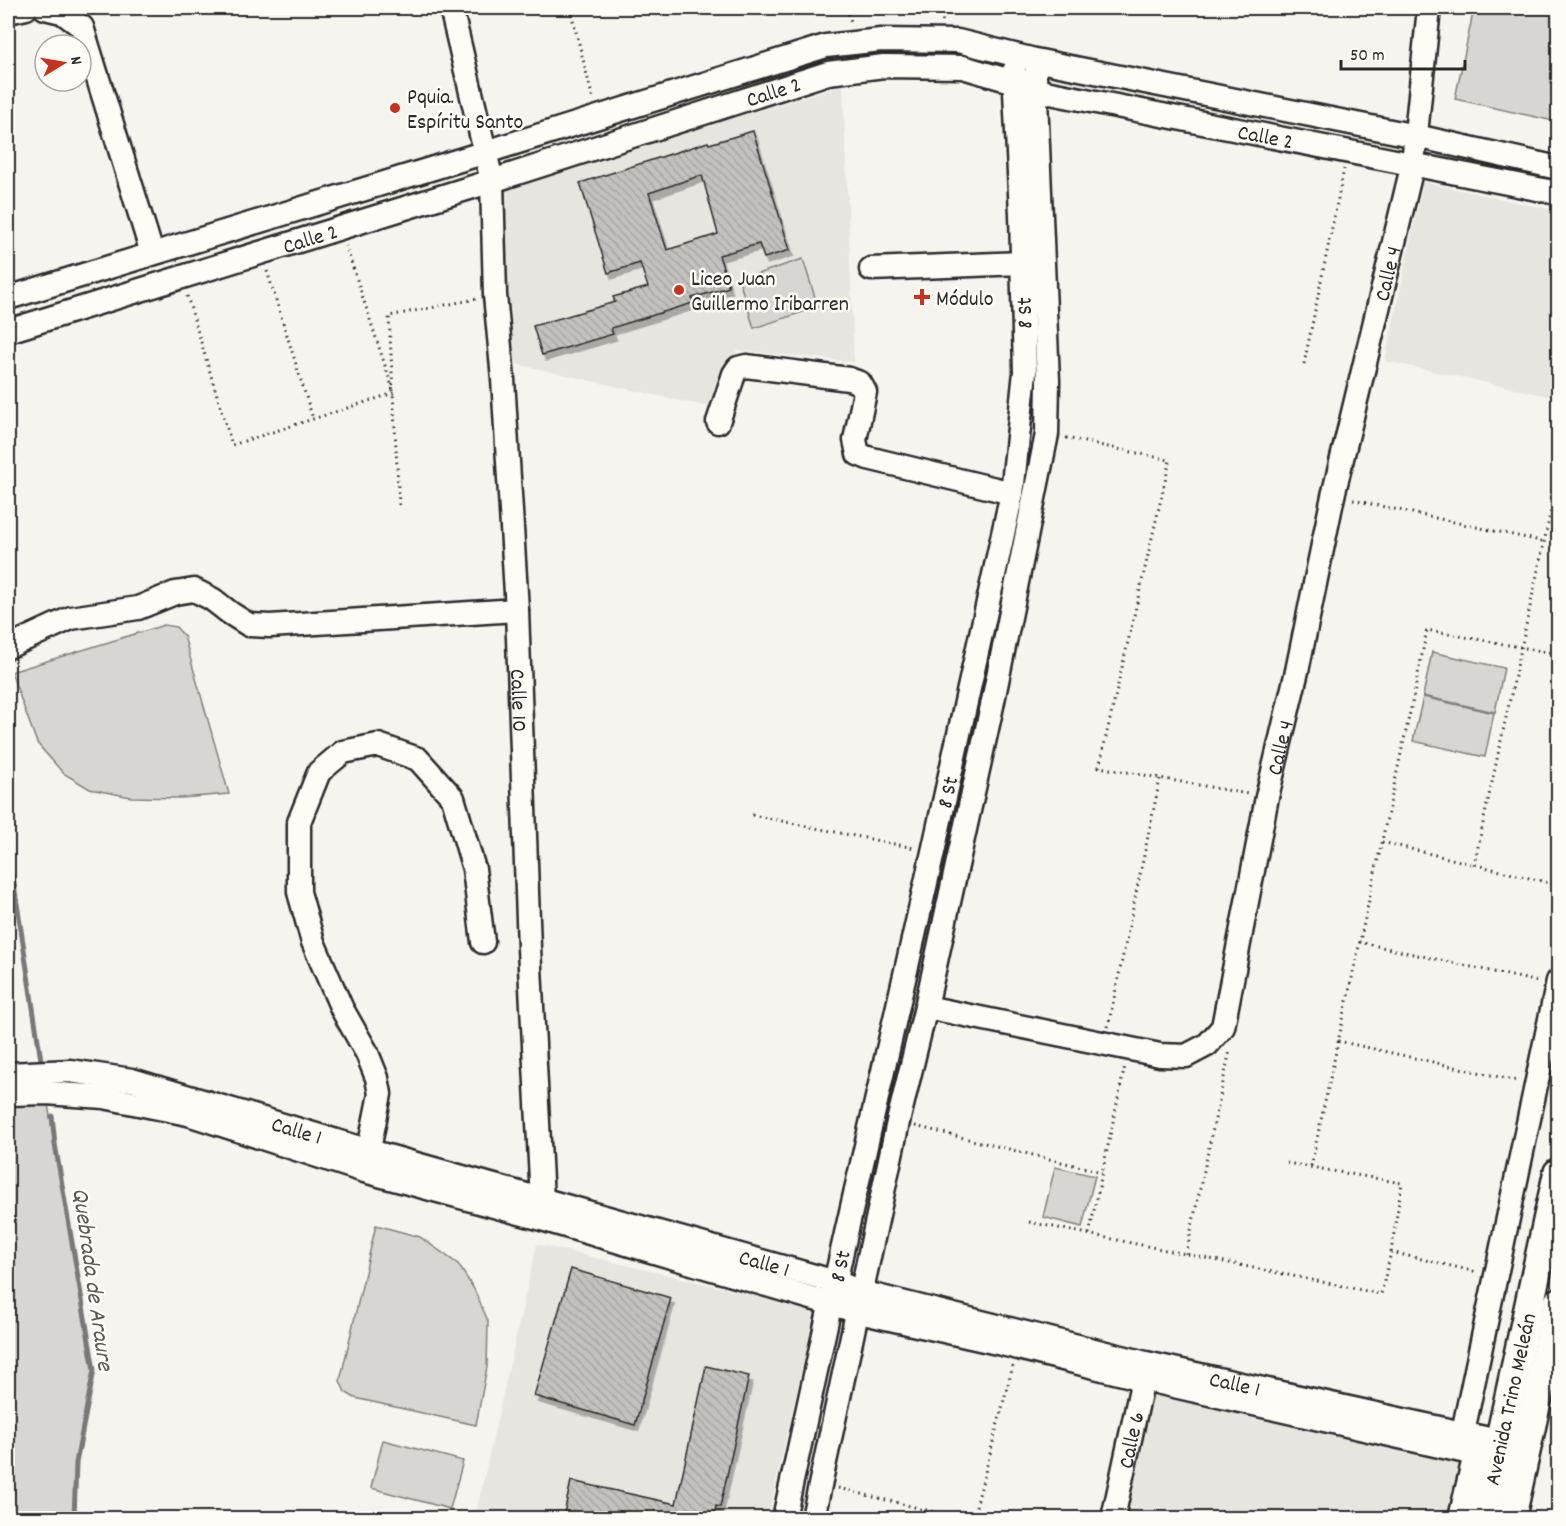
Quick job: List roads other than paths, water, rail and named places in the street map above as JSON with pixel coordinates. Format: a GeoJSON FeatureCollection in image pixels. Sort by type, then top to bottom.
{"type":"FeatureCollection","features":[{"type":"Feature","properties":{"kind":"main road","name":"Avenida Trino Meleán"},"geometry":{"type":"LineString","coordinates":[[1482,1518],[1490,1449],[1558,1173]]}},
{"type":"Feature","properties":{"kind":"main road","name":"Avenida Trino Meleán"},"geometry":{"type":"LineString","coordinates":[[1511,1518],[1490,1449],[1558,1303]]}},
{"type":"Feature","properties":{"kind":"street"},"geometry":{"type":"LineString","coordinates":[[8,12],[26,8]]}},
{"type":"Feature","properties":{"kind":"street"},"geometry":{"type":"LineString","coordinates":[[45,8],[62,12],[82,27],[153,253]]}},
{"type":"Feature","properties":{"kind":"street","name":"Calle 10"},"geometry":{"type":"LineString","coordinates":[[451,8],[492,180],[495,295],[503,379],[517,610],[540,1209]]}},
{"type":"Feature","properties":{"kind":"street","name":"Calle 4"},"geometry":{"type":"LineString","coordinates":[[926,1007],[1160,1055],[1186,1056],[1207,1045],[1223,1027],[1267,797],[1298,671],[1333,496],[1413,164],[1429,8]]}},
{"type":"Feature","properties":{"kind":"street","name":"Calle 2"},"geometry":{"type":"LineString","coordinates":[[8,297],[826,46],[881,40],[958,41],[1025,57],[1416,136],[1558,168]]}},
{"type":"Feature","properties":{"kind":"street","name":"8 St"},"geometry":{"type":"LineString","coordinates":[[784,1518],[1012,493],[1025,372],[1022,263],[1025,57]]}},
{"type":"Feature","properties":{"kind":"street","name":"Calle 2"},"geometry":{"type":"LineString","coordinates":[[8,331],[828,73],[884,66],[963,67],[1025,86],[1558,193]]}},
{"type":"Feature","properties":{"kind":"street","name":"8 St"},"geometry":{"type":"LineString","coordinates":[[813,1518],[898,1122],[926,1007],[992,706],[1047,434],[1048,381],[1025,86]]}},
{"type":"Feature","properties":{"kind":"street"},"geometry":{"type":"LineString","coordinates":[[871,269],[1022,263]]}},
{"type":"Feature","properties":{"kind":"street"},"geometry":{"type":"LineString","coordinates":[[718,422],[738,368],[747,366],[849,379],[860,383],[865,392],[855,440],[858,454],[1012,493]]}},
{"type":"Feature","properties":{"kind":"street"},"geometry":{"type":"LineString","coordinates":[[8,647],[71,618],[138,608],[175,592],[194,590],[212,599],[249,625],[270,626],[517,610]]}},
{"type":"Feature","properties":{"kind":"street"},"geometry":{"type":"LineString","coordinates":[[367,1161],[380,1094],[377,1078],[367,1053],[342,1010],[313,942],[299,892],[299,822],[319,772],[343,752],[378,745],[418,759],[453,798],[474,869],[483,942]]}},
{"type":"Feature","properties":{"kind":"street"},"geometry":{"type":"LineString","coordinates":[[1460,1518],[1490,1449],[1496,1277],[1558,983]]}},
{"type":"Feature","properties":{"kind":"street","name":"Calle 1"},"geometry":{"type":"LineString","coordinates":[[8,1074],[70,1071],[132,1080],[367,1161]]}},
{"type":"Feature","properties":{"kind":"street","name":"Calle 1"},"geometry":{"type":"LineString","coordinates":[[8,1095],[46,1093],[104,1097],[188,1114],[540,1209],[1017,1348],[1145,1371]]}},
{"type":"Feature","properties":{"kind":"street","name":"Calle 1"},"geometry":{"type":"LineString","coordinates":[[860,1302],[1145,1371],[1490,1449]]}},
{"type":"Feature","properties":{"kind":"street","name":"Calle 6"},"geometry":{"type":"LineString","coordinates":[[1113,1518],[1145,1371]]}},
{"type":"Feature","properties":{"kind":"waterway","name":"Quebrada de Araure"},"geometry":{"type":"LineString","coordinates":[[8,864],[13,878],[41,1060]]}},
{"type":"Feature","properties":{"kind":"waterway","name":"Quebrada de Araure"},"geometry":{"type":"LineString","coordinates":[[52,1116],[94,1370],[76,1463],[74,1518]]}},
{"type":"Feature","properties":{"kind":"place","name":"Pquia. Espíritu Santo"},"geometry":{"type":"Point","coordinates":[395,108]}},
{"type":"Feature","properties":{"kind":"place","name":"Liceo Juan Guillermo Iribarren"},"geometry":{"type":"Point","coordinates":[679,290]}},
{"type":"Feature","properties":{"kind":"place","name":"Módulo"},"geometry":{"type":"Point","coordinates":[922,297]}}]}
